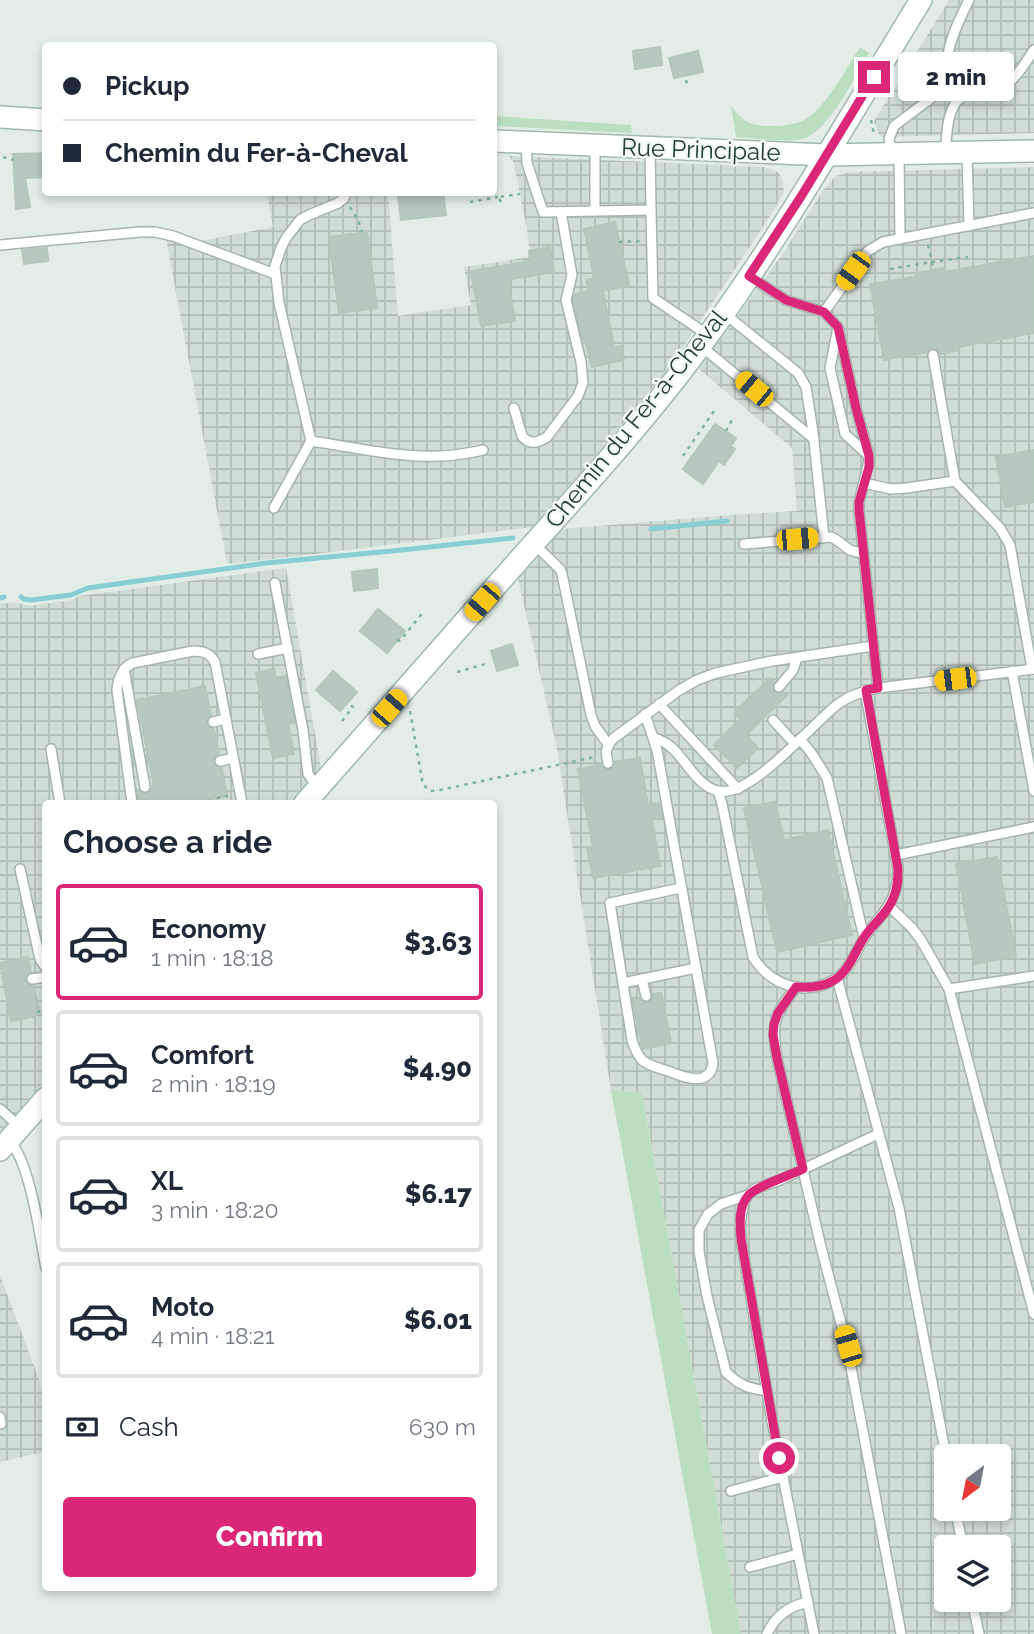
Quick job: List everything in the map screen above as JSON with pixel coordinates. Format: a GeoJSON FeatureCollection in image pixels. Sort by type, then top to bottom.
{"type":"FeatureCollection","features":[{"type":"Feature","properties":{"kind":"street","name":"Chemin du Fer-à-Cheval"},"geometry":{"type":"LineString","coordinates":[[312,796],[639,423],[704,340],[827,155],[921,0]]}},
{"type":"Feature","properties":{"kind":"street"},"geometry":{"type":"LineString","coordinates":[[0,117],[42,120]]}},
{"type":"Feature","properties":{"kind":"street","name":"Rue Principale"},"geometry":{"type":"LineString","coordinates":[[497,141],[827,155],[1034,150]]}},
{"type":"Feature","properties":{"kind":"street"},"geometry":{"type":"LineString","coordinates":[[10,1139],[42,1103]]}},
{"type":"Feature","properties":{"kind":"lane"},"geometry":{"type":"LineString","coordinates":[[960,99],[948,77],[948,51],[969,0]]}},
{"type":"Feature","properties":{"kind":"lane"},"geometry":{"type":"LineString","coordinates":[[946,153],[948,124],[960,99],[966,94],[1003,87],[1016,75],[1034,50]]}},
{"type":"Feature","properties":{"kind":"lane"},"geometry":{"type":"LineString","coordinates":[[900,239],[895,154],[889,139],[894,126],[950,85]]}},
{"type":"Feature","properties":{"kind":"lane"},"geometry":{"type":"LineString","coordinates":[[526,142],[527,163],[543,212],[651,210]]}},
{"type":"Feature","properties":{"kind":"lane"},"geometry":{"type":"LineString","coordinates":[[595,146],[595,211]]}},
{"type":"Feature","properties":{"kind":"lane"},"geometry":{"type":"LineString","coordinates":[[650,148],[653,298],[814,439]]}},
{"type":"Feature","properties":{"kind":"lane"},"geometry":{"type":"LineString","coordinates":[[967,153],[969,226]]}},
{"type":"Feature","properties":{"kind":"lane"},"geometry":{"type":"LineString","coordinates":[[274,508],[311,441],[279,303],[275,266],[286,238],[300,220],[331,207],[344,196]]}},
{"type":"Feature","properties":{"kind":"lane"},"geometry":{"type":"LineString","coordinates":[[514,408],[524,439],[531,442],[542,440],[580,392],[583,383],[585,361],[566,300],[572,275],[561,212]]}},
{"type":"Feature","properties":{"kind":"lane"},"geometry":{"type":"LineString","coordinates":[[824,312],[868,251],[883,242],[1034,213]]}},
{"type":"Feature","properties":{"kind":"lane"},"geometry":{"type":"LineString","coordinates":[[0,245],[155,232],[173,236],[275,274]]}},
{"type":"Feature","properties":{"kind":"lane"},"geometry":{"type":"LineString","coordinates":[[749,276],[786,300],[824,312],[838,327],[869,456],[859,510],[878,688]]}},
{"type":"Feature","properties":{"kind":"lane"},"geometry":{"type":"LineString","coordinates":[[723,313],[803,379],[814,439],[824,537]]}},
{"type":"Feature","properties":{"kind":"lane"},"geometry":{"type":"LineString","coordinates":[[838,327],[830,368],[845,435],[869,456]]}},
{"type":"Feature","properties":{"kind":"lane"},"geometry":{"type":"LineString","coordinates":[[653,737],[673,748],[702,783],[726,792],[738,789],[771,766],[839,703],[854,694],[878,688],[1033,669],[1010,545],[1000,528],[955,481],[933,355]]}},
{"type":"Feature","properties":{"kind":"lane"},"geometry":{"type":"LineString","coordinates":[[311,441],[414,456],[439,456],[483,450]]}},
{"type":"Feature","properties":{"kind":"lane"},"geometry":{"type":"LineString","coordinates":[[864,483],[891,489],[955,481]]}},
{"type":"Feature","properties":{"kind":"lane"},"geometry":{"type":"LineString","coordinates":[[744,544],[824,537],[835,539],[848,550],[863,553]]}},
{"type":"Feature","properties":{"kind":"lane"},"geometry":{"type":"LineString","coordinates":[[533,544],[562,574],[591,715],[594,726],[608,744],[607,759]]}},
{"type":"Feature","properties":{"kind":"lane"},"geometry":{"type":"LineString","coordinates":[[275,583],[303,730],[312,796]]}},
{"type":"Feature","properties":{"kind":"lane"},"geometry":{"type":"LineString","coordinates":[[608,744],[645,714],[697,680],[716,673],[797,657],[873,646]]}},
{"type":"Feature","properties":{"kind":"lane"},"geometry":{"type":"LineString","coordinates":[[258,654],[288,648]]}},
{"type":"Feature","properties":{"kind":"lane"},"geometry":{"type":"LineString","coordinates":[[132,800],[117,690],[119,679],[124,669],[133,663],[193,651],[207,653],[215,662],[241,800]]}},
{"type":"Feature","properties":{"kind":"lane"},"geometry":{"type":"LineString","coordinates":[[779,687],[793,670],[797,657]]}},
{"type":"Feature","properties":{"kind":"lane"},"geometry":{"type":"LineString","coordinates":[[124,669],[145,787]]}},
{"type":"Feature","properties":{"kind":"lane"},"geometry":{"type":"LineString","coordinates":[[1012,671],[1034,791]]}},
{"type":"Feature","properties":{"kind":"lane"},"geometry":{"type":"LineString","coordinates":[[718,791],[753,957],[764,971],[783,984],[815,987],[833,981],[847,968],[864,938],[889,906],[898,882],[896,855],[866,690]]}},
{"type":"Feature","properties":{"kind":"lane"},"geometry":{"type":"LineString","coordinates":[[659,704],[738,789]]}},
{"type":"Feature","properties":{"kind":"lane"},"geometry":{"type":"LineString","coordinates":[[645,714],[657,750],[713,1063],[709,1074],[698,1079],[690,1079],[651,1066],[636,1052],[610,903],[681,888]]}},
{"type":"Feature","properties":{"kind":"lane"},"geometry":{"type":"LineString","coordinates":[[213,722],[226,719]]}},
{"type":"Feature","properties":{"kind":"lane"},"geometry":{"type":"LineString","coordinates":[[773,720],[817,760],[827,778],[864,938]]}},
{"type":"Feature","properties":{"kind":"lane"},"geometry":{"type":"LineString","coordinates":[[294,723],[303,730]]}},
{"type":"Feature","properties":{"kind":"lane"},"geometry":{"type":"LineString","coordinates":[[51,748],[60,800]]}},
{"type":"Feature","properties":{"kind":"lane"},"geometry":{"type":"LineString","coordinates":[[220,761],[233,758]]}},
{"type":"Feature","properties":{"kind":"lane"},"geometry":{"type":"LineString","coordinates":[[896,855],[1034,827]]}},
{"type":"Feature","properties":{"kind":"lane"},"geometry":{"type":"LineString","coordinates":[[20,869],[42,961]]}},
{"type":"Feature","properties":{"kind":"lane"},"geometry":{"type":"LineString","coordinates":[[889,906],[921,940],[949,989],[1034,1314]]}},
{"type":"Feature","properties":{"kind":"lane"},"geometry":{"type":"LineString","coordinates":[[623,983],[696,968]]}},
{"type":"Feature","properties":{"kind":"lane"},"geometry":{"type":"LineString","coordinates":[[949,989],[1034,976]]}},
{"type":"Feature","properties":{"kind":"lane"},"geometry":{"type":"LineString","coordinates":[[32,979],[42,978]]}},
{"type":"Feature","properties":{"kind":"lane"},"geometry":{"type":"LineString","coordinates":[[837,978],[899,1208],[944,1444]]}},
{"type":"Feature","properties":{"kind":"lane"},"geometry":{"type":"LineString","coordinates":[[642,979],[646,996]]}},
{"type":"Feature","properties":{"kind":"lane"},"geometry":{"type":"LineString","coordinates":[[796,987],[778,1013],[773,1035],[821,1247],[848,1346],[901,1634]]}},
{"type":"Feature","properties":{"kind":"lane"},"geometry":{"type":"LineString","coordinates":[[0,1109],[29,1182],[42,1248]]}},
{"type":"Feature","properties":{"kind":"lane"},"geometry":{"type":"LineString","coordinates":[[814,1634],[767,1391],[741,1239],[741,1212],[748,1195],[755,1189],[878,1134]]}},
{"type":"Feature","properties":{"kind":"lane"},"geometry":{"type":"LineString","coordinates":[[748,1195],[721,1204],[708,1214],[699,1230],[699,1251],[726,1372],[746,1388],[767,1391]]}},
{"type":"Feature","properties":{"kind":"lane"},"geometry":{"type":"LineString","coordinates":[[0,1417],[0,1424]]}},
{"type":"Feature","properties":{"kind":"lane"},"geometry":{"type":"LineString","coordinates":[[731,1491],[783,1477]]}},
{"type":"Feature","properties":{"kind":"lane"},"geometry":{"type":"LineString","coordinates":[[750,1567],[798,1554]]}},
{"type":"Feature","properties":{"kind":"lane"},"geometry":{"type":"LineString","coordinates":[[766,1634],[771,1624],[785,1611],[808,1602]]}},
{"type":"Feature","properties":{"kind":"lane"},"geometry":{"type":"LineString","coordinates":[[974,1612],[979,1634]]}},
{"type":"Feature","properties":{"kind":"path"},"geometry":{"type":"LineString","coordinates":[[686,80],[688,87]]}},
{"type":"Feature","properties":{"kind":"path"},"geometry":{"type":"LineString","coordinates":[[3,158],[13,160]]}},
{"type":"Feature","properties":{"kind":"path"},"geometry":{"type":"LineString","coordinates":[[470,202],[520,194]]}},
{"type":"Feature","properties":{"kind":"path"},"geometry":{"type":"LineString","coordinates":[[344,196],[362,232]]}},
{"type":"Feature","properties":{"kind":"path"},"geometry":{"type":"LineString","coordinates":[[498,197],[501,202]]}},
{"type":"Feature","properties":{"kind":"path"},"geometry":{"type":"LineString","coordinates":[[925,235],[933,270]]}},
{"type":"Feature","properties":{"kind":"path"},"geometry":{"type":"LineString","coordinates":[[620,242],[651,241]]}},
{"type":"Feature","properties":{"kind":"path"},"geometry":{"type":"LineString","coordinates":[[890,269],[968,257]]}},
{"type":"Feature","properties":{"kind":"path"},"geometry":{"type":"LineString","coordinates":[[682,456],[716,408]]}},
{"type":"Feature","properties":{"kind":"path"},"geometry":{"type":"LineString","coordinates":[[726,431],[733,420]]}},
{"type":"Feature","properties":{"kind":"path"},"geometry":{"type":"LineString","coordinates":[[699,432],[707,436]]}},
{"type":"Feature","properties":{"kind":"path"},"geometry":{"type":"LineString","coordinates":[[397,640],[400,641],[424,611]]}},
{"type":"Feature","properties":{"kind":"path"},"geometry":{"type":"LineString","coordinates":[[457,672],[489,663]]}},
{"type":"Feature","properties":{"kind":"path"},"geometry":{"type":"LineString","coordinates":[[404,691],[410,708],[424,785],[431,790],[607,759]]}},
{"type":"Feature","properties":{"kind":"path"},"geometry":{"type":"LineString","coordinates":[[342,720],[353,707],[347,702]]}},
{"type":"Feature","properties":{"kind":"path"},"geometry":{"type":"LineString","coordinates":[[37,1013],[42,1012]]}},
{"type":"Feature","properties":{"kind":"shaded area"},"geometry":{"type":"Polygon","coordinates":[[[949,0],[1034,0],[1034,133],[880,137],[874,121],[949,0]]]}},
{"type":"Feature","properties":{"kind":"shaded area"},"geometry":{"type":"Polygon","coordinates":[[[509,156],[764,167],[778,172],[782,178],[784,192],[673,362],[533,527],[227,564],[164,228],[201,241],[273,227],[268,196],[388,196],[398,316],[471,305],[464,267],[530,257],[513,161],[509,156]]]}},
{"type":"Feature","properties":{"kind":"shaded area"},"geometry":{"type":"Polygon","coordinates":[[[1034,167],[1034,1634],[741,1634],[642,1093],[611,1090],[556,744],[518,579],[562,529],[797,511],[792,448],[699,369],[781,256],[824,189],[836,176],[850,172],[1034,167]]]}},
{"type":"Feature","properties":{"kind":"shaded area"},"geometry":{"type":"Polygon","coordinates":[[[286,568],[321,768],[294,800],[42,800],[42,1084],[0,1132],[0,604],[15,602],[28,606],[72,600],[79,596],[286,568]]]}},
{"type":"Feature","properties":{"kind":"shaded area"},"geometry":{"type":"Polygon","coordinates":[[[0,1275],[39,1379],[42,1393],[42,1453],[0,1462],[0,1275]]]}},
{"type":"Feature","properties":{"kind":"green space"},"geometry":{"type":"Polygon","coordinates":[[[860,47],[869,53],[831,115],[812,134],[802,139],[786,141],[736,137],[731,105],[741,118],[754,124],[780,126],[804,120],[828,98],[860,47]]]}},
{"type":"Feature","properties":{"kind":"green space"},"geometry":{"type":"Polygon","coordinates":[[[497,116],[631,125],[632,133],[497,126],[497,116]]]}},
{"type":"Feature","properties":{"kind":"green space"},"geometry":{"type":"Polygon","coordinates":[[[611,1090],[642,1093],[741,1634],[712,1634],[611,1090]]]}},
{"type":"Feature","properties":{"kind":"building"},"geometry":{"type":"Polygon","coordinates":[[[660,47],[662,65],[635,69],[633,51],[660,47]]]}},
{"type":"Feature","properties":{"kind":"building"},"geometry":{"type":"Polygon","coordinates":[[[698,51],[703,72],[674,78],[669,58],[698,51]]]}},
{"type":"Feature","properties":{"kind":"building"},"geometry":{"type":"Polygon","coordinates":[[[42,153],[42,177],[25,178],[30,207],[16,209],[13,154],[42,153]]]}},
{"type":"Feature","properties":{"kind":"building"},"geometry":{"type":"Polygon","coordinates":[[[398,196],[444,196],[446,215],[401,220],[398,196]]]}},
{"type":"Feature","properties":{"kind":"building"},"geometry":{"type":"Polygon","coordinates":[[[615,222],[629,285],[603,291],[614,347],[621,346],[624,360],[592,367],[573,300],[575,294],[589,291],[586,280],[594,278],[584,229],[615,222]]]}},
{"type":"Feature","properties":{"kind":"building"},"geometry":{"type":"Polygon","coordinates":[[[367,232],[377,308],[339,313],[329,237],[367,232]]]}},
{"type":"Feature","properties":{"kind":"building"},"geometry":{"type":"Polygon","coordinates":[[[550,247],[554,272],[508,280],[515,321],[481,326],[471,271],[530,261],[529,251],[550,247]]]}},
{"type":"Feature","properties":{"kind":"building"},"geometry":{"type":"Polygon","coordinates":[[[47,248],[48,261],[24,264],[22,250],[47,248]]]}},
{"type":"Feature","properties":{"kind":"building"},"geometry":{"type":"Polygon","coordinates":[[[1034,256],[1034,333],[958,347],[959,350],[940,354],[932,348],[927,352],[884,360],[870,284],[915,277],[915,273],[944,268],[945,272],[1034,256]]]}},
{"type":"Feature","properties":{"kind":"building"},"geometry":{"type":"Polygon","coordinates":[[[715,424],[736,438],[731,446],[735,449],[724,465],[719,461],[703,484],[683,469],[715,424]]]}},
{"type":"Feature","properties":{"kind":"building"},"geometry":{"type":"Polygon","coordinates":[[[1034,450],[1034,502],[1005,507],[996,457],[1034,450]]]}},
{"type":"Feature","properties":{"kind":"building"},"geometry":{"type":"Polygon","coordinates":[[[377,569],[378,588],[354,591],[352,572],[377,569]]]}},
{"type":"Feature","properties":{"kind":"building"},"geometry":{"type":"Polygon","coordinates":[[[378,609],[405,631],[387,653],[360,631],[378,609]]]}},
{"type":"Feature","properties":{"kind":"building"},"geometry":{"type":"Polygon","coordinates":[[[512,644],[518,665],[497,671],[491,651],[512,644]]]}},
{"type":"Feature","properties":{"kind":"building"},"geometry":{"type":"Polygon","coordinates":[[[274,669],[276,678],[286,676],[295,723],[288,724],[294,754],[273,758],[256,673],[274,669]]]}},
{"type":"Feature","properties":{"kind":"building"},"geometry":{"type":"Polygon","coordinates":[[[333,671],[357,692],[340,711],[316,690],[333,671]]]}},
{"type":"Feature","properties":{"kind":"building"},"geometry":{"type":"Polygon","coordinates":[[[770,678],[774,682],[774,692],[784,692],[787,695],[746,735],[758,748],[737,768],[714,745],[740,719],[734,713],[770,678]]]}},
{"type":"Feature","properties":{"kind":"building"},"geometry":{"type":"Polygon","coordinates":[[[205,686],[211,715],[206,723],[214,729],[219,754],[213,762],[215,766],[222,768],[227,796],[206,800],[139,800],[137,789],[147,794],[154,785],[137,700],[205,686]]]}},
{"type":"Feature","properties":{"kind":"building"},"geometry":{"type":"Polygon","coordinates":[[[640,758],[648,804],[659,803],[662,818],[652,820],[660,866],[593,878],[587,848],[593,847],[578,769],[601,765],[609,770],[615,762],[640,758]]]}},
{"type":"Feature","properties":{"kind":"building"},"geometry":{"type":"Polygon","coordinates":[[[775,802],[784,840],[828,830],[852,935],[777,952],[744,808],[775,802]]]}},
{"type":"Feature","properties":{"kind":"building"},"geometry":{"type":"Polygon","coordinates":[[[997,857],[1016,956],[975,964],[956,864],[997,857]]]}},
{"type":"Feature","properties":{"kind":"building"},"geometry":{"type":"Polygon","coordinates":[[[28,957],[31,972],[25,981],[34,986],[39,1010],[35,1016],[11,1021],[0,963],[28,957]]]}},
{"type":"Feature","properties":{"kind":"building"},"geometry":{"type":"Polygon","coordinates":[[[661,993],[671,1043],[643,1049],[632,998],[639,997],[647,1003],[651,1001],[653,994],[661,993]]]}},
{"type":"Feature","properties":{"kind":"waterway"},"geometry":{"type":"LineString","coordinates":[[651,529],[727,521]]}},
{"type":"Feature","properties":{"kind":"waterway"},"geometry":{"type":"LineString","coordinates":[[21,597],[31,600],[71,595],[88,588],[266,563],[513,538]]}},
{"type":"Feature","properties":{"kind":"waterway"},"geometry":{"type":"LineString","coordinates":[[0,598],[4,597]]}},
{"type":"Feature","properties":{"kind":"route"},"geometry":{"type":"LineString","coordinates":[[779,1458],[740,1223],[748,1195],[755,1189],[803,1169],[777,1058],[774,1024],[783,1004],[796,987],[815,987],[833,981],[847,968],[869,930],[894,898],[898,869],[866,690],[878,688],[859,510],[869,456],[838,327],[824,312],[786,300],[749,276],[874,77]]}}]}
